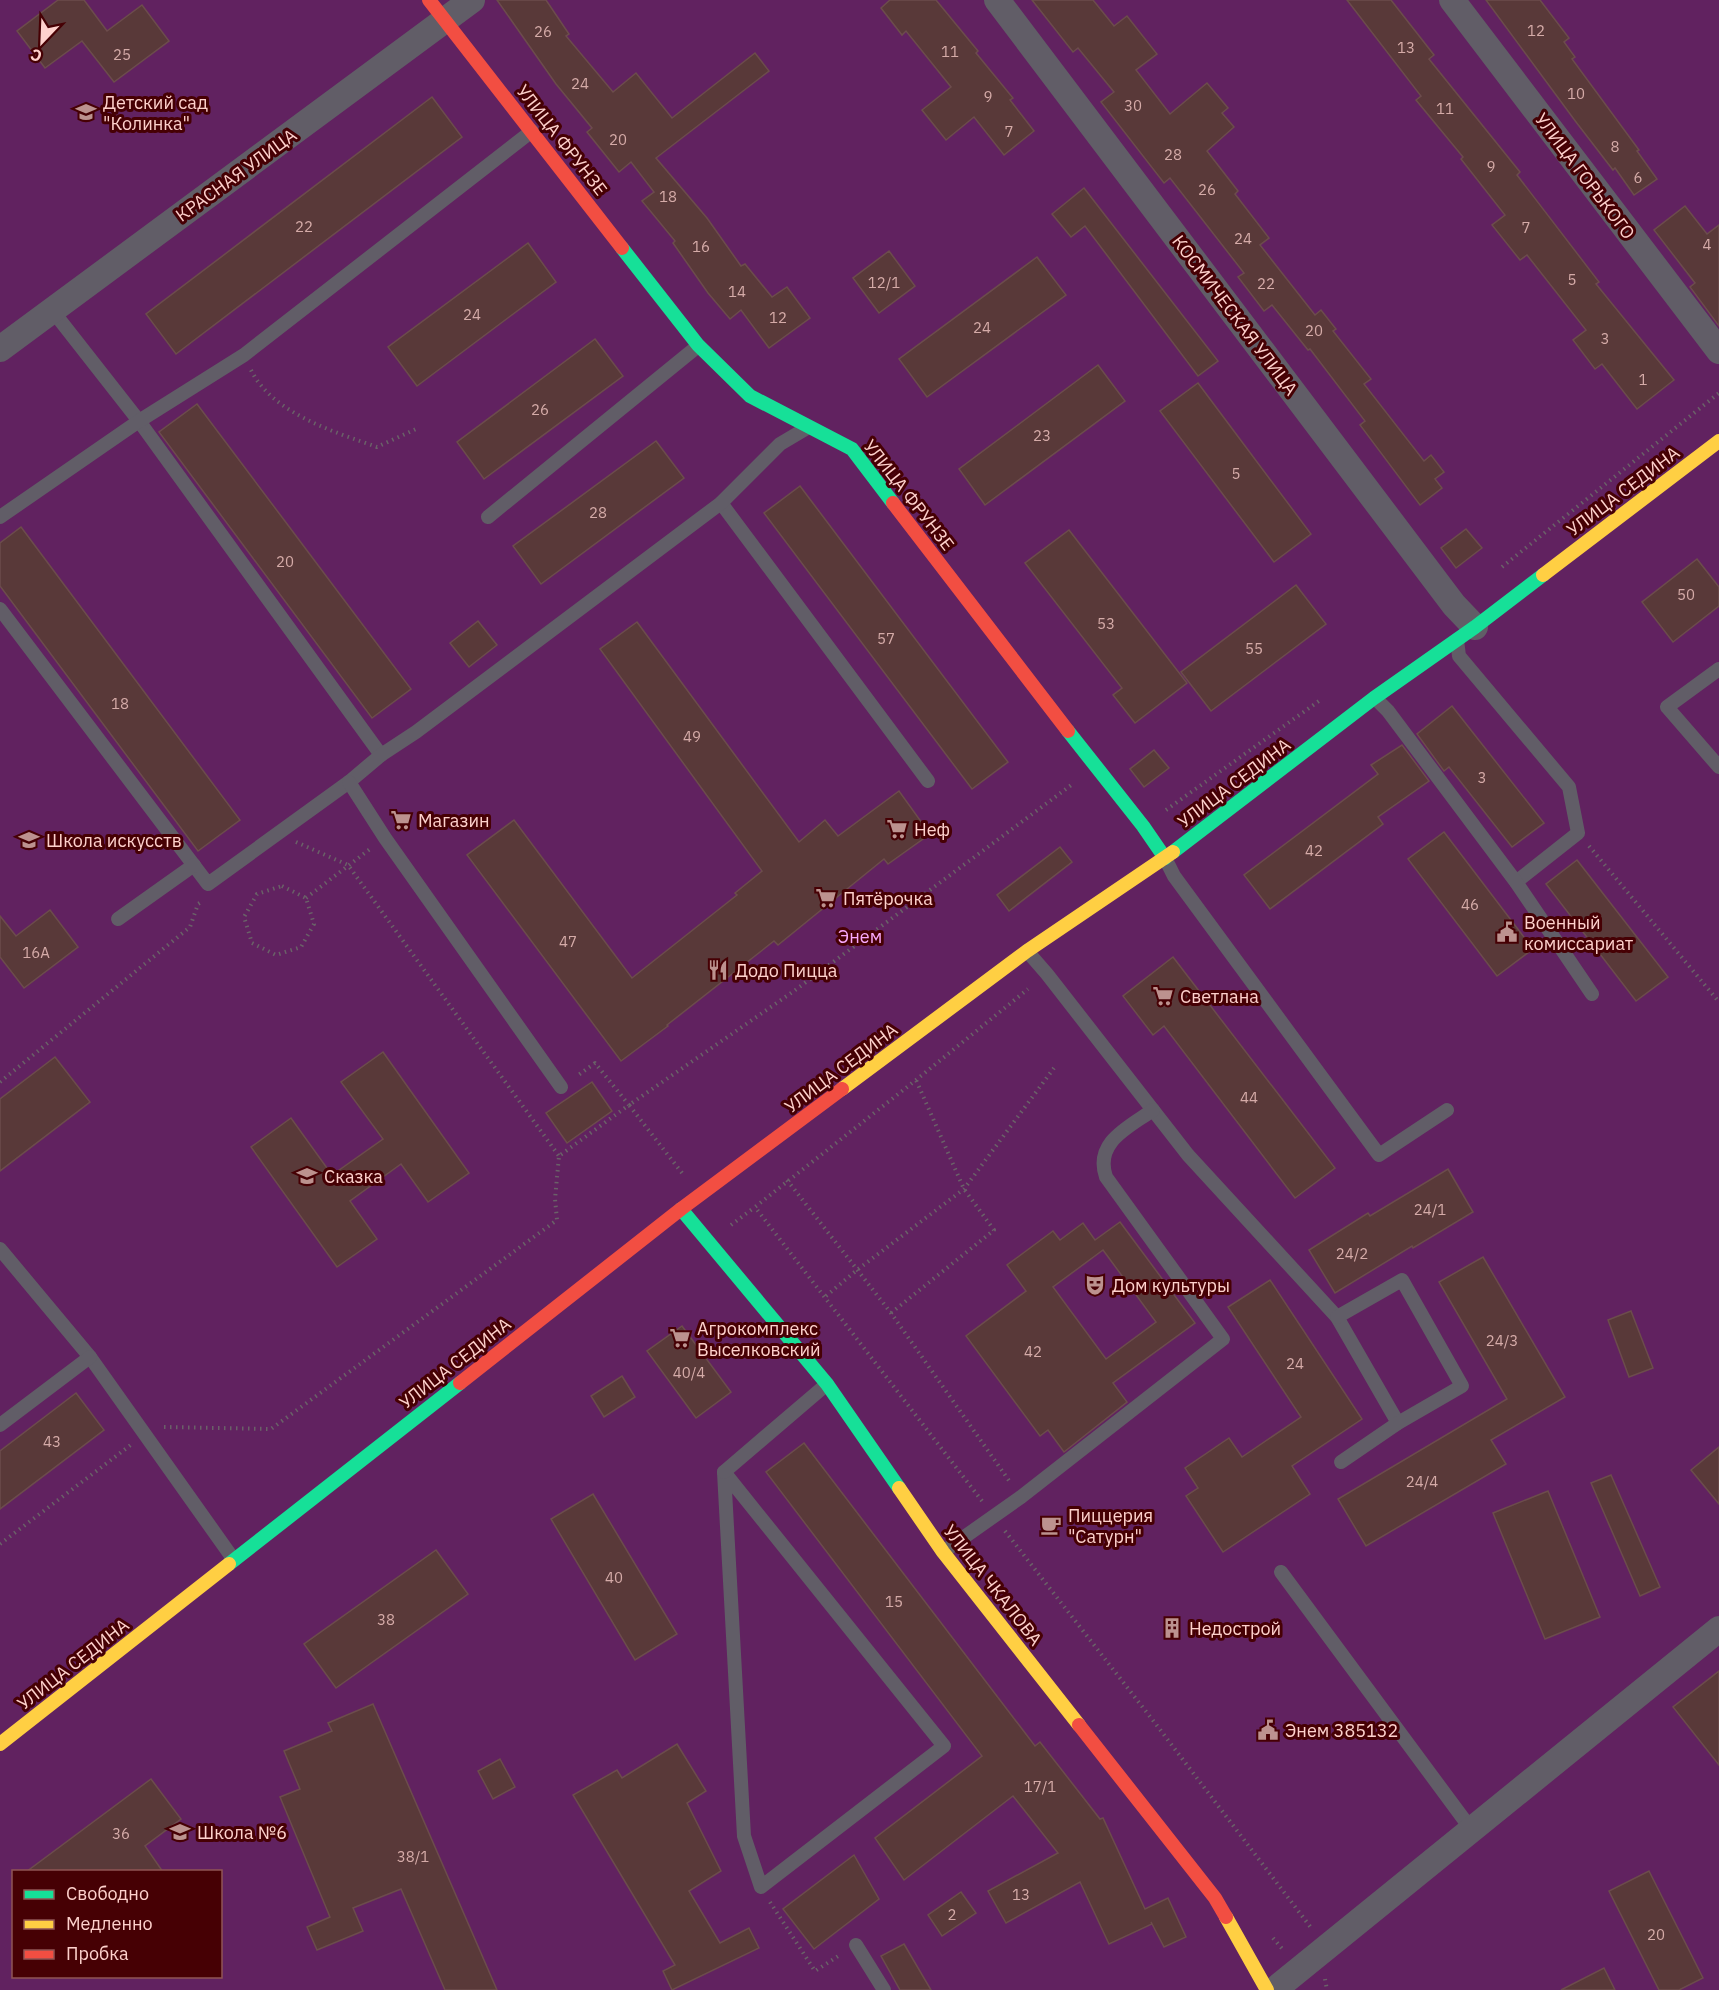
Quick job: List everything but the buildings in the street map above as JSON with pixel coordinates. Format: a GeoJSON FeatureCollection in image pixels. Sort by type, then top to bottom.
{"type":"FeatureCollection","features":[{"type":"Feature","properties":{"kind":"street","name":"УЛИЦА ФРУНЗЕ"},"geometry":{"type":"LineString","coordinates":[[429,0],[698,345],[750,396],[852,449],[1095,767],[1143,826],[1165,858]]}},
{"type":"Feature","properties":{"kind":"street","name":"КРАСНАЯ УЛИЦА"},"geometry":{"type":"LineString","coordinates":[[0,349],[472,0]]}},
{"type":"Feature","properties":{"kind":"street","name":"КОСМИЧЕСКАЯ УЛИЦА"},"geometry":{"type":"LineString","coordinates":[[997,0],[1454,605],[1466,633]]}},
{"type":"Feature","properties":{"kind":"street","name":"УЛИЦА ГОРЬКОГО"},"geometry":{"type":"LineString","coordinates":[[1452,0],[1719,351]]}},
{"type":"Feature","properties":{"kind":"street","name":"УЛИЦА СЕДИНА"},"geometry":{"type":"LineString","coordinates":[[0,1744],[699,1195],[1027,951],[1165,858],[1374,698],[1466,633],[1719,441]]}},
{"type":"Feature","properties":{"kind":"street","name":"УЛИЦА ЧКАЛОВА"},"geometry":{"type":"LineString","coordinates":[[681,1209],[826,1384],[943,1552],[1215,1898],[1267,1990]]}},
{"type":"Feature","properties":{"kind":"street"},"geometry":{"type":"LineString","coordinates":[[1274,1990],[1719,1629]]}},
{"type":"Feature","properties":{"kind":"lane"},"geometry":{"type":"LineString","coordinates":[[0,517],[140,421],[244,355],[532,130]]}},
{"type":"Feature","properties":{"kind":"lane"},"geometry":{"type":"LineString","coordinates":[[52,310],[140,421],[381,755]]}},
{"type":"Feature","properties":{"kind":"lane"},"geometry":{"type":"LineString","coordinates":[[488,517],[698,345]]}},
{"type":"Feature","properties":{"kind":"lane"},"geometry":{"type":"LineString","coordinates":[[0,609],[208,884],[349,782],[381,755],[416,732],[721,502],[780,444],[808,427]]}},
{"type":"Feature","properties":{"kind":"lane"},"geometry":{"type":"LineString","coordinates":[[721,502],[928,781]]}},
{"type":"Feature","properties":{"kind":"lane"},"geometry":{"type":"LineString","coordinates":[[1466,633],[1459,656],[1569,787],[1578,833],[1516,882]]}},
{"type":"Feature","properties":{"kind":"lane"},"geometry":{"type":"LineString","coordinates":[[1719,669],[1667,707],[1719,767]]}},
{"type":"Feature","properties":{"kind":"lane"},"geometry":{"type":"LineString","coordinates":[[1374,698],[1389,711],[1516,882],[1592,994]]}},
{"type":"Feature","properties":{"kind":"lane"},"geometry":{"type":"LineString","coordinates":[[349,782],[385,838],[561,1087]]}},
{"type":"Feature","properties":{"kind":"lane"},"geometry":{"type":"LineString","coordinates":[[1165,858],[1174,876],[1379,1155],[1447,1110]]}},
{"type":"Feature","properties":{"kind":"lane"},"geometry":{"type":"LineString","coordinates":[[118,919],[194,865]]}},
{"type":"Feature","properties":{"kind":"lane"},"geometry":{"type":"LineString","coordinates":[[1027,951],[1188,1155],[1337,1317],[1398,1423]]}},
{"type":"Feature","properties":{"kind":"lane"},"geometry":{"type":"LineString","coordinates":[[943,1552],[1021,1497],[1223,1339],[1106,1178],[1102,1166],[1112,1139],[1153,1110]]}},
{"type":"Feature","properties":{"kind":"lane"},"geometry":{"type":"LineString","coordinates":[[0,1249],[90,1358],[234,1560]]}},
{"type":"Feature","properties":{"kind":"lane"},"geometry":{"type":"LineString","coordinates":[[1337,1317],[1402,1280],[1462,1386],[1398,1423],[1341,1462]]}},
{"type":"Feature","properties":{"kind":"lane"},"geometry":{"type":"LineString","coordinates":[[0,1425],[90,1358]]}},
{"type":"Feature","properties":{"kind":"lane"},"geometry":{"type":"LineString","coordinates":[[724,1472],[826,1384]]}},
{"type":"Feature","properties":{"kind":"lane"},"geometry":{"type":"LineString","coordinates":[[724,1472],[944,1746],[761,1887],[744,1836],[724,1472]]}},
{"type":"Feature","properties":{"kind":"lane"},"geometry":{"type":"LineString","coordinates":[[1281,1572],[1471,1829]]}},
{"type":"Feature","properties":{"kind":"lane"},"geometry":{"type":"LineString","coordinates":[[856,1945],[884,1990]]}},
{"type":"Feature","properties":{"kind":"path"},"geometry":{"type":"LineString","coordinates":[[244,355],[257,382],[282,405],[333,432],[377,447],[416,429]]}},
{"type":"Feature","properties":{"kind":"path"},"geometry":{"type":"LineString","coordinates":[[559,1156],[795,991],[1095,767]]}},
{"type":"Feature","properties":{"kind":"path"},"geometry":{"type":"LineString","coordinates":[[1578,833],[1719,1002]]}},
{"type":"Feature","properties":{"kind":"path"},"geometry":{"type":"LineString","coordinates":[[306,898],[385,838]]}},
{"type":"Feature","properties":{"kind":"path"},"geometry":{"type":"LineString","coordinates":[[0,1544],[157,1427],[271,1429],[557,1220],[555,1199],[559,1156],[348,866],[291,840]]}},
{"type":"Feature","properties":{"kind":"path"},"geometry":{"type":"LineString","coordinates":[[282,886],[306,898],[314,924],[302,947],[276,955],[252,943],[244,917],[257,894],[282,886]]}},
{"type":"Feature","properties":{"kind":"path"},"geometry":{"type":"LineString","coordinates":[[0,1082],[190,927],[198,904],[207,897]]}},
{"type":"Feature","properties":{"kind":"path"},"geometry":{"type":"LineString","coordinates":[[726,1229],[1047,974]]}},
{"type":"Feature","properties":{"kind":"path"},"geometry":{"type":"LineString","coordinates":[[561,1087],[595,1063],[699,1195]]}},
{"type":"Feature","properties":{"kind":"path"},"geometry":{"type":"LineString","coordinates":[[826,1296],[964,1189],[1054,1068]]}},
{"type":"Feature","properties":{"kind":"path"},"geometry":{"type":"LineString","coordinates":[[891,1313],[994,1230],[964,1189],[916,1080]]}},
{"type":"Feature","properties":{"kind":"path"},"geometry":{"type":"LineString","coordinates":[[787,1180],[891,1313],[1021,1497]]}},
{"type":"Feature","properties":{"kind":"path"},"geometry":{"type":"LineString","coordinates":[[755,1207],[826,1296],[1327,1948],[1325,1986],[1327,1990]]}},
{"type":"Feature","properties":{"kind":"path"},"geometry":{"type":"LineString","coordinates":[[761,1887],[815,1971],[856,1945]]}},
{"type":"Feature","properties":{"kind":"green space","name":"Энем"},"geometry":{"type":"Polygon","coordinates":[[[0,0],[1719,0],[1719,1990],[0,1990],[0,0]]]}},
{"type":"Feature","properties":{"kind":"traffic: fast"},"geometry":{"type":"LineString","coordinates":[[622,248],[698,345],[750,396],[852,449],[893,503]]}},
{"type":"Feature","properties":{"kind":"traffic: fast"},"geometry":{"type":"LineString","coordinates":[[1173,852],[1374,698],[1475,627],[1543,575]]}},
{"type":"Feature","properties":{"kind":"traffic: fast"},"geometry":{"type":"LineString","coordinates":[[1068,731],[1143,826],[1165,858]]}},
{"type":"Feature","properties":{"kind":"traffic: fast"},"geometry":{"type":"LineString","coordinates":[[681,1209],[827,1384],[899,1488]]}},
{"type":"Feature","properties":{"kind":"traffic: fast"},"geometry":{"type":"LineString","coordinates":[[229,1564],[460,1383]]}},
{"type":"Feature","properties":{"kind":"traffic: slow"},"geometry":{"type":"LineString","coordinates":[[1543,575],[1719,441]]}},
{"type":"Feature","properties":{"kind":"traffic: slow"},"geometry":{"type":"LineString","coordinates":[[842,1089],[1027,951],[1173,852]]}},
{"type":"Feature","properties":{"kind":"traffic: slow"},"geometry":{"type":"LineString","coordinates":[[899,1488],[943,1552],[1079,1725]]}},
{"type":"Feature","properties":{"kind":"traffic: slow"},"geometry":{"type":"LineString","coordinates":[[0,1744],[229,1564]]}},
{"type":"Feature","properties":{"kind":"traffic: slow"},"geometry":{"type":"LineString","coordinates":[[1226,1917],[1267,1990]]}},
{"type":"Feature","properties":{"kind":"traffic: jam"},"geometry":{"type":"LineString","coordinates":[[429,0],[622,248]]}},
{"type":"Feature","properties":{"kind":"traffic: jam"},"geometry":{"type":"LineString","coordinates":[[893,503],[1068,731]]}},
{"type":"Feature","properties":{"kind":"traffic: jam"},"geometry":{"type":"LineString","coordinates":[[460,1383],[681,1209],[842,1089]]}},
{"type":"Feature","properties":{"kind":"traffic: jam"},"geometry":{"type":"LineString","coordinates":[[1079,1725],[1215,1898],[1226,1917]]}},
{"type":"Feature","properties":{"kind":"place","name":"Детский сад \"Колинка\""},"geometry":{"type":"Point","coordinates":[86,112]}},
{"type":"Feature","properties":{"kind":"place","name":"Магазин"},"geometry":{"type":"Point","coordinates":[401,820]}},
{"type":"Feature","properties":{"kind":"place","name":"Неф"},"geometry":{"type":"Point","coordinates":[897,829]}},
{"type":"Feature","properties":{"kind":"place","name":"Школа искусств"},"geometry":{"type":"Point","coordinates":[29,840]}},
{"type":"Feature","properties":{"kind":"place","name":"Пятёрочка"},"geometry":{"type":"Point","coordinates":[826,898]}},
{"type":"Feature","properties":{"kind":"place","name":"Военный комиссариат"},"geometry":{"type":"Point","coordinates":[1507,932]}},
{"type":"Feature","properties":{"kind":"place","name":"Додо Пицца"},"geometry":{"type":"Point","coordinates":[718,970]}},
{"type":"Feature","properties":{"kind":"place","name":"Светлана"},"geometry":{"type":"Point","coordinates":[1163,996]}},
{"type":"Feature","properties":{"kind":"place","name":"Сказка"},"geometry":{"type":"Point","coordinates":[307,1176]}},
{"type":"Feature","properties":{"kind":"place","name":"Дом культуры"},"geometry":{"type":"Point","coordinates":[1095,1285]}},
{"type":"Feature","properties":{"kind":"place","name":"Агрокомплекс Выселковский"},"geometry":{"type":"Point","coordinates":[680,1338]}},
{"type":"Feature","properties":{"kind":"place","name":"Пиццерия \"Сатурн\""},"geometry":{"type":"Point","coordinates":[1051,1525]}},
{"type":"Feature","properties":{"kind":"place","name":"Недострой"},"geometry":{"type":"Point","coordinates":[1172,1628]}},
{"type":"Feature","properties":{"kind":"place","name":"Энем 385132"},"geometry":{"type":"Point","coordinates":[1268,1730]}},
{"type":"Feature","properties":{"kind":"place","name":"Школа №6"},"geometry":{"type":"Point","coordinates":[180,1832]}}]}
